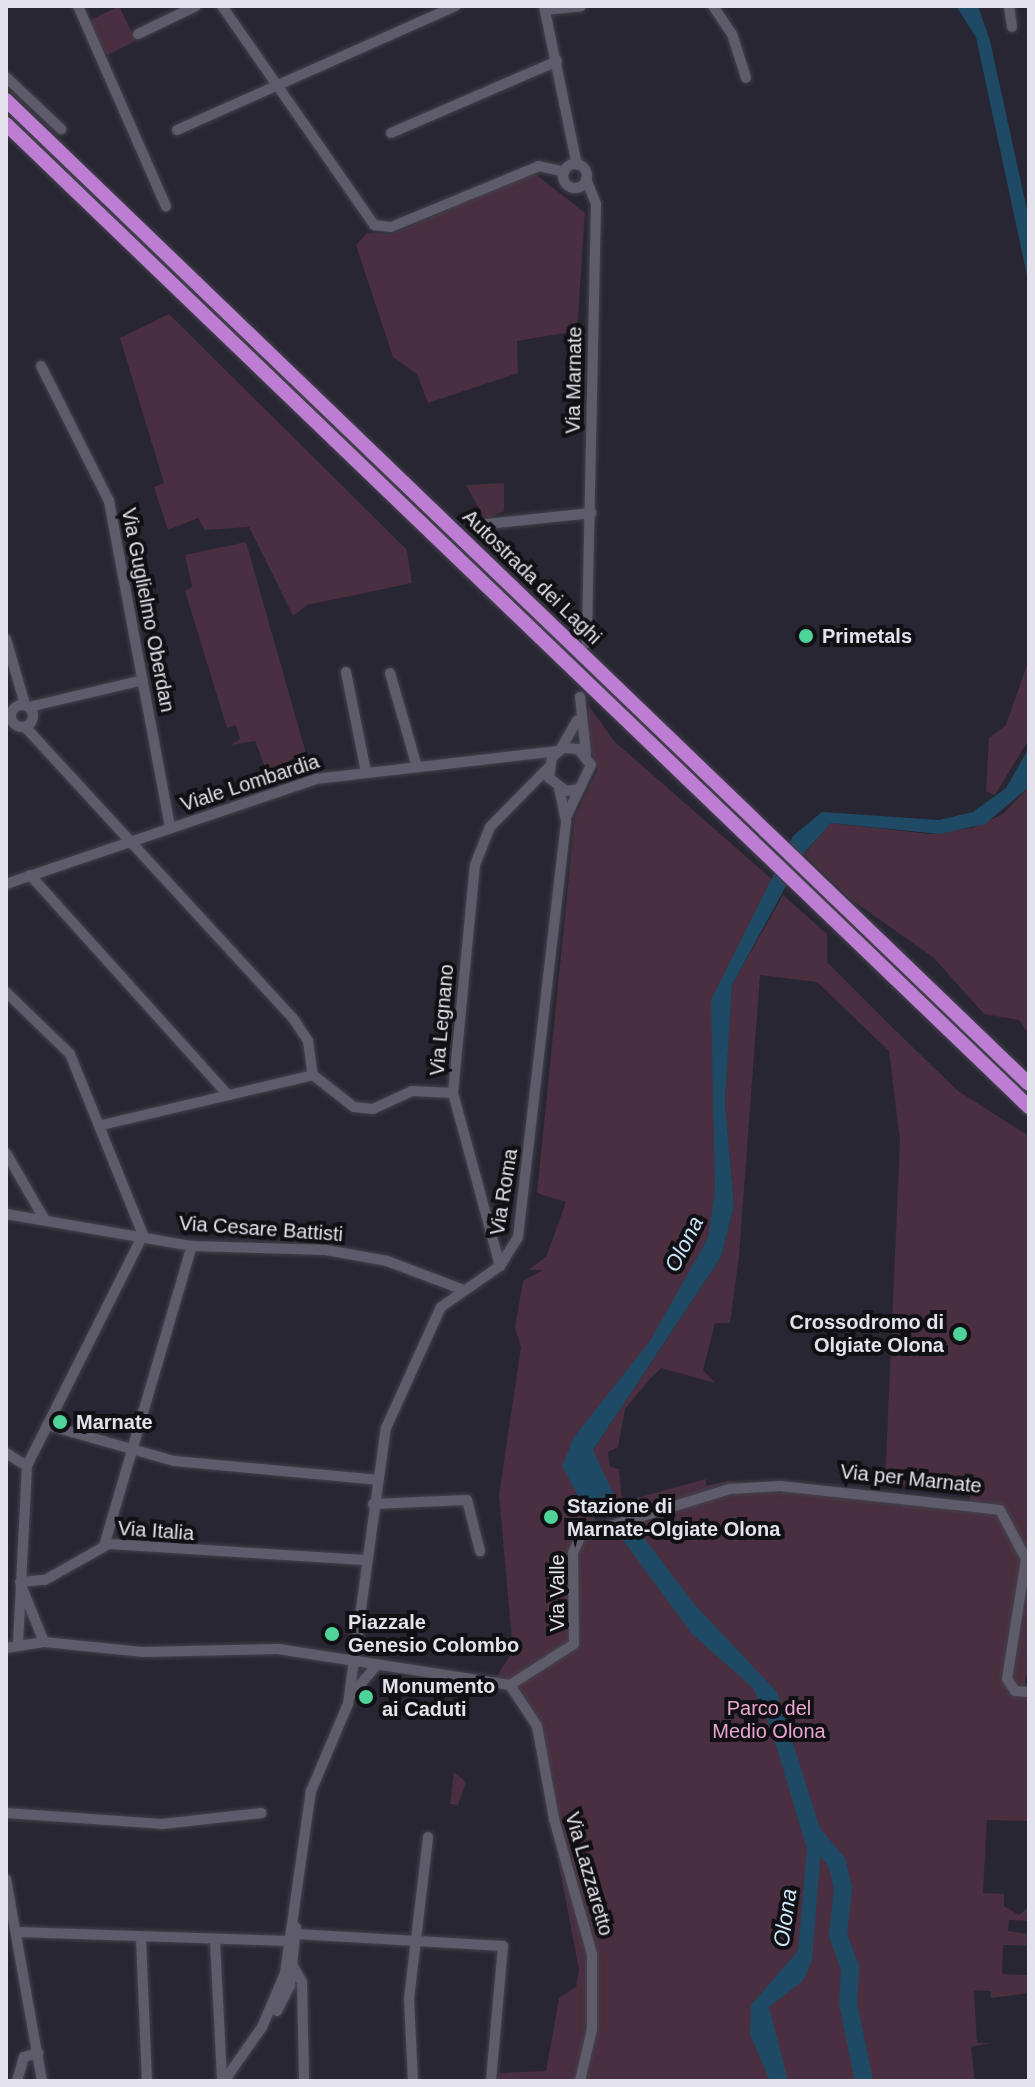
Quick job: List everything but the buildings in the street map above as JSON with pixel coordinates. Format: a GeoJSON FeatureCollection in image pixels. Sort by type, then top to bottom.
{"type":"FeatureCollection","features":[{"type":"Feature","properties":{"kind":"highway","name":"Autostrada dei Laghi"},"geometry":{"type":"LineString","coordinates":[[6,100],[1029,1084]]}},
{"type":"Feature","properties":{"kind":"highway","name":"Autostrada dei Laghi"},"geometry":{"type":"LineString","coordinates":[[6,124],[1029,1107]]}},
{"type":"Feature","properties":{"kind":"street"},"geometry":{"type":"LineString","coordinates":[[78,6],[166,206]]}},
{"type":"Feature","properties":{"kind":"street"},"geometry":{"type":"LineString","coordinates":[[138,34],[196,6]]}},
{"type":"Feature","properties":{"kind":"street"},"geometry":{"type":"LineString","coordinates":[[222,6],[361,216],[391,227],[539,166],[564,172],[577,165]]}},
{"type":"Feature","properties":{"kind":"street"},"geometry":{"type":"LineString","coordinates":[[177,130],[456,6]]}},
{"type":"Feature","properties":{"kind":"street","name":"Via Marnate"},"geometry":{"type":"LineString","coordinates":[[581,6],[544,8],[577,165],[596,204],[591,513],[585,641]]}},
{"type":"Feature","properties":{"kind":"street"},"geometry":{"type":"LineString","coordinates":[[713,6],[732,34],[746,78]]}},
{"type":"Feature","properties":{"kind":"street"},"geometry":{"type":"LineString","coordinates":[[1009,6],[1012,27]]}},
{"type":"Feature","properties":{"kind":"street"},"geometry":{"type":"LineString","coordinates":[[391,133],[557,61]]}},
{"type":"Feature","properties":{"kind":"street"},"geometry":{"type":"LineString","coordinates":[[6,77],[61,129]]}},
{"type":"Feature","properties":{"kind":"street"},"geometry":{"type":"LineString","coordinates":[[564,172],[572,188],[586,179]]}},
{"type":"Feature","properties":{"kind":"street","name":"Via Guglielmo Oberdan"},"geometry":{"type":"LineString","coordinates":[[41,366],[109,501],[170,828]]}},
{"type":"Feature","properties":{"kind":"street"},"geometry":{"type":"LineString","coordinates":[[487,524],[591,513]]}},
{"type":"Feature","properties":{"kind":"street"},"geometry":{"type":"LineString","coordinates":[[6,639],[26,704],[27,729]]}},
{"type":"Feature","properties":{"kind":"street"},"geometry":{"type":"LineString","coordinates":[[346,672],[366,772]]}},
{"type":"Feature","properties":{"kind":"street"},"geometry":{"type":"LineString","coordinates":[[390,673],[417,767]]}},
{"type":"Feature","properties":{"kind":"street"},"geometry":{"type":"LineString","coordinates":[[143,680],[10,710],[17,727],[27,729],[126,843],[293,1018],[308,1041],[313,1075],[354,1107],[373,1109],[412,1091],[453,1093]]}},
{"type":"Feature","properties":{"kind":"street"},"geometry":{"type":"LineString","coordinates":[[558,750],[586,755],[578,719],[580,697]]}},
{"type":"Feature","properties":{"kind":"street"},"geometry":{"type":"LineString","coordinates":[[548,768],[578,719]]}},
{"type":"Feature","properties":{"kind":"street","name":"Viale Lombardia"},"geometry":{"type":"LineString","coordinates":[[6,884],[310,780],[558,750]]}},
{"type":"Feature","properties":{"kind":"street","name":"Via Roma"},"geometry":{"type":"LineString","coordinates":[[500,1266],[520,1225],[566,821],[579,789],[592,772],[586,755]]}},
{"type":"Feature","properties":{"kind":"street","name":"Viale Lombardia"},"geometry":{"type":"LineString","coordinates":[[514,757],[548,768]]}},
{"type":"Feature","properties":{"kind":"street","name":"Via Roma"},"geometry":{"type":"LineString","coordinates":[[548,768],[566,821]]}},
{"type":"Feature","properties":{"kind":"street","name":"Via Legnano"},"geometry":{"type":"LineString","coordinates":[[500,1266],[453,1093],[477,852],[524,787],[548,768]]}},
{"type":"Feature","properties":{"kind":"street"},"geometry":{"type":"LineString","coordinates":[[524,787],[555,784],[579,789]]}},
{"type":"Feature","properties":{"kind":"street"},"geometry":{"type":"LineString","coordinates":[[30,875],[227,1094]]}},
{"type":"Feature","properties":{"kind":"street"},"geometry":{"type":"LineString","coordinates":[[6,992],[70,1054],[102,1125],[143,1235],[27,1466],[18,1646]]}},
{"type":"Feature","properties":{"kind":"street"},"geometry":{"type":"LineString","coordinates":[[102,1125],[313,1075]]}},
{"type":"Feature","properties":{"kind":"street"},"geometry":{"type":"LineString","coordinates":[[6,1153],[45,1220]]}},
{"type":"Feature","properties":{"kind":"street","name":"Via Cesare Battisti"},"geometry":{"type":"LineString","coordinates":[[6,1214],[143,1235],[192,1246],[326,1250],[387,1261],[461,1289]]}},
{"type":"Feature","properties":{"kind":"street"},"geometry":{"type":"LineString","coordinates":[[104,1546],[192,1246]]}},
{"type":"Feature","properties":{"kind":"street"},"geometry":{"type":"LineString","coordinates":[[262,2027],[282,1985],[292,1937],[311,1791],[348,1699],[365,1560],[386,1428],[441,1307],[461,1289],[500,1266]]}},
{"type":"Feature","properties":{"kind":"street"},"geometry":{"type":"LineString","coordinates":[[47,1425],[174,1461],[377,1480]]}},
{"type":"Feature","properties":{"kind":"street"},"geometry":{"type":"LineString","coordinates":[[6,1453],[27,1466]]}},
{"type":"Feature","properties":{"kind":"street","name":"Via per Marnate"},"geometry":{"type":"LineString","coordinates":[[614,1521],[730,1489],[780,1486],[990,1506],[1007,1517],[1024,1548],[1007,1679],[1015,1691],[1029,1692]]}},
{"type":"Feature","properties":{"kind":"street"},"geometry":{"type":"LineString","coordinates":[[373,1504],[467,1500],[480,1551]]}},
{"type":"Feature","properties":{"kind":"street","name":"Via Valle"},"geometry":{"type":"LineString","coordinates":[[510,1685],[565,1653],[576,1639],[575,1545],[593,1528],[614,1521]]}},
{"type":"Feature","properties":{"kind":"street","name":"Via Italia"},"geometry":{"type":"LineString","coordinates":[[20,1582],[45,1580],[104,1546],[365,1560]]}},
{"type":"Feature","properties":{"kind":"street"},"geometry":{"type":"LineString","coordinates":[[20,1582],[35,1612],[44,1642]]}},
{"type":"Feature","properties":{"kind":"street"},"geometry":{"type":"LineString","coordinates":[[19,1612],[35,1612]]}},
{"type":"Feature","properties":{"kind":"street"},"geometry":{"type":"LineString","coordinates":[[6,1648],[44,1642],[143,1652],[278,1649],[351,1665],[510,1685]]}},
{"type":"Feature","properties":{"kind":"street"},"geometry":{"type":"LineString","coordinates":[[348,1699],[375,1667]]}},
{"type":"Feature","properties":{"kind":"street","name":"Via Lazzaretto"},"geometry":{"type":"LineString","coordinates":[[510,1685],[537,1726],[554,1819],[592,1954],[593,2016],[580,2081]]}},
{"type":"Feature","properties":{"kind":"street"},"geometry":{"type":"LineString","coordinates":[[6,1813],[162,1824],[261,1813]]}},
{"type":"Feature","properties":{"kind":"street"},"geometry":{"type":"LineString","coordinates":[[413,2081],[414,1938],[428,1837]]}},
{"type":"Feature","properties":{"kind":"street"},"geometry":{"type":"LineString","coordinates":[[6,1879],[42,2081]]}},
{"type":"Feature","properties":{"kind":"street"},"geometry":{"type":"LineString","coordinates":[[17,1932],[215,1941],[292,1937],[414,1938],[503,1946],[491,2081]]}},
{"type":"Feature","properties":{"kind":"street"},"geometry":{"type":"LineString","coordinates":[[223,2081],[285,1998],[293,1966],[292,1937]]}},
{"type":"Feature","properties":{"kind":"street"},"geometry":{"type":"LineString","coordinates":[[141,1938],[147,2081]]}},
{"type":"Feature","properties":{"kind":"street"},"geometry":{"type":"LineString","coordinates":[[215,1941],[223,2081]]}},
{"type":"Feature","properties":{"kind":"street"},"geometry":{"type":"LineString","coordinates":[[293,1966],[301,1976],[304,2081]]}},
{"type":"Feature","properties":{"kind":"street"},"geometry":{"type":"LineString","coordinates":[[285,1998],[301,2009]]}},
{"type":"Feature","properties":{"kind":"street"},"geometry":{"type":"LineString","coordinates":[[17,2081],[24,2057],[38,2053]]}},
{"type":"Feature","properties":{"kind":"green space"},"geometry":{"type":"Polygon","coordinates":[[[119,6],[136,41],[106,56],[89,20],[119,6]]]}},
{"type":"Feature","properties":{"kind":"green space"},"geometry":{"type":"Polygon","coordinates":[[[534,173],[585,213],[577,331],[517,341],[518,373],[428,403],[417,374],[393,357],[356,245],[367,233],[391,234],[534,173]]]}},
{"type":"Feature","properties":{"kind":"green space"},"geometry":{"type":"Polygon","coordinates":[[[169,314],[407,550],[412,583],[307,605],[293,616],[249,527],[205,530],[198,518],[168,530],[154,487],[164,483],[120,338],[169,314]]]}},
{"type":"Feature","properties":{"kind":"green space"},"geometry":{"type":"Polygon","coordinates":[[[504,483],[504,511],[485,520],[466,485],[504,483]]]}},
{"type":"Feature","properties":{"kind":"green space"},"geometry":{"type":"Polygon","coordinates":[[[246,542],[311,771],[271,783],[255,741],[231,745],[240,739],[236,725],[227,728],[185,591],[192,587],[185,555],[246,542]]]}},
{"type":"Feature","properties":{"kind":"green space"},"geometry":{"type":"Polygon","coordinates":[[[1029,659],[1029,739],[995,795],[986,791],[989,738],[1006,725],[1029,659]]]}},
{"type":"Feature","properties":{"kind":"green space","name":"Parco del Medio Olona"},"geometry":{"type":"Polygon","coordinates":[[[589,706],[614,741],[774,881],[727,974],[723,1215],[684,1296],[570,1459],[624,1510],[597,1471],[593,1450],[721,1257],[734,1206],[725,1102],[732,985],[783,895],[827,934],[827,962],[895,1030],[958,1091],[1029,1136],[1029,1662],[1023,1695],[1029,1695],[1029,1821],[987,1820],[983,1893],[1004,1894],[1004,1906],[1019,1915],[1029,1907],[1029,1921],[1009,1920],[1008,1931],[1029,1934],[1029,1946],[1003,1945],[1002,1974],[1029,1975],[1029,1993],[991,1998],[991,1991],[974,1990],[977,2043],[989,2043],[971,2047],[975,2081],[497,2080],[499,2073],[546,2071],[559,1998],[576,1987],[579,1970],[532,1723],[495,1679],[518,1643],[512,1640],[499,1495],[521,1347],[515,1328],[523,1281],[543,1270],[528,1270],[546,1257],[566,1202],[537,1193],[575,816],[598,769],[587,741],[589,706]],[[760,975],[739,1256],[730,1323],[715,1323],[703,1370],[715,1383],[661,1368],[625,1409],[618,1447],[608,1452],[610,1467],[619,1469],[622,1502],[706,1479],[706,1486],[728,1481],[970,1502],[970,1496],[885,1482],[900,1141],[889,1051],[817,982],[760,975]]]}},
{"type":"Feature","properties":{"kind":"green space"},"geometry":{"type":"Polygon","coordinates":[[[1029,787],[1029,1035],[1019,1020],[984,1014],[934,958],[849,898],[804,854],[831,823],[930,834],[973,828],[1003,814],[1029,787]]]}},
{"type":"Feature","properties":{"kind":"green space"},"geometry":{"type":"Polygon","coordinates":[[[454,1772],[466,1782],[458,1805],[450,1804],[454,1772]]]}},
{"type":"Feature","properties":{"kind":"water"},"geometry":{"type":"Polygon","coordinates":[[[956,6],[978,6],[990,41],[1029,219],[1029,285],[976,37],[956,6]]]}},
{"type":"Feature","properties":{"kind":"water"},"geometry":{"type":"Polygon","coordinates":[[[1029,748],[1029,787],[985,824],[940,834],[831,823],[804,853],[732,985],[725,1102],[734,1206],[721,1257],[593,1450],[618,1504],[695,1605],[777,1692],[822,1835],[812,1961],[803,1981],[769,2007],[788,2081],[770,2081],[750,2034],[751,2005],[798,1951],[807,1849],[770,1725],[753,1688],[692,1634],[623,1540],[582,1503],[562,1466],[574,1437],[650,1341],[708,1238],[715,1192],[711,1000],[793,836],[822,812],[939,820],[973,812],[1006,788],[1029,748]]]}},
{"type":"Feature","properties":{"kind":"pier"},"geometry":{"type":"Polygon","coordinates":[[[628,1508],[641,1522],[607,1531],[593,1517],[628,1508]]]}},
{"type":"Feature","properties":{"kind":"waterway","name":"Olona"},"geometry":{"type":"LineString","coordinates":[[814,1835],[837,1862],[843,1889],[838,1935],[850,1968],[848,2003],[864,2081]]}},
{"type":"Feature","properties":{"kind":"place","name":"Primetals"},"geometry":{"type":"Point","coordinates":[806,636]}},
{"type":"Feature","properties":{"kind":"place","name":"Crossodromo di Olgiate Olona"},"geometry":{"type":"Point","coordinates":[960,1334]}},
{"type":"Feature","properties":{"kind":"place","name":"Marnate"},"geometry":{"type":"Point","coordinates":[60,1422]}},
{"type":"Feature","properties":{"kind":"place","name":"Stazione di Marnate-Olgiate Olona"},"geometry":{"type":"Point","coordinates":[551,1517]}},
{"type":"Feature","properties":{"kind":"place","name":"Piazzale Genesio Colombo"},"geometry":{"type":"Point","coordinates":[332,1634]}},
{"type":"Feature","properties":{"kind":"place","name":"Monumento ai Caduti"},"geometry":{"type":"Point","coordinates":[366,1697]}}]}
